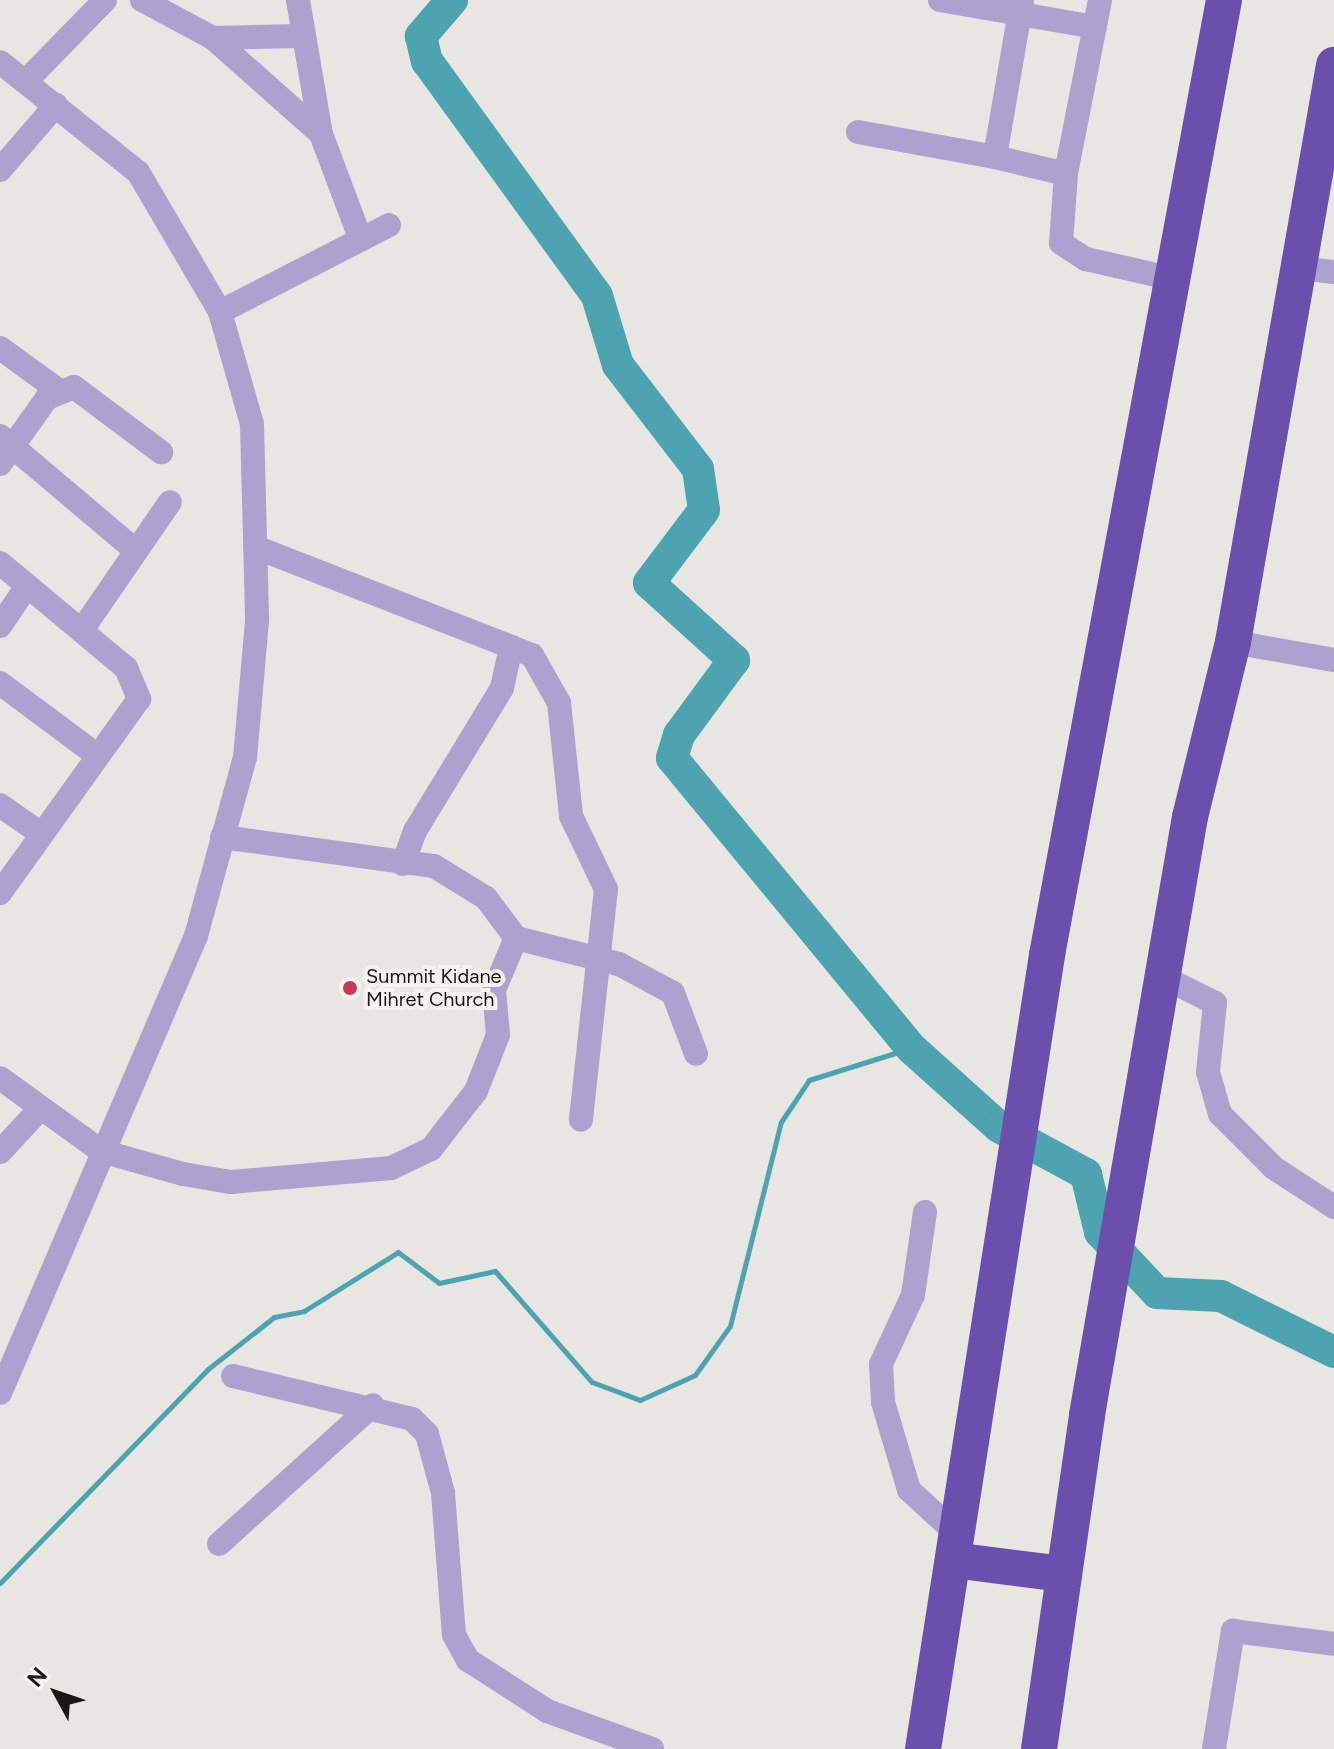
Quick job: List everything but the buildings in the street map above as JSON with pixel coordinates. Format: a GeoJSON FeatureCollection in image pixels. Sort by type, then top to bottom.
{"type":"FeatureCollection","features":[{"type":"Feature","properties":{"kind":"highway"},"geometry":{"type":"LineString","coordinates":[[923,1749],[955,1547],[985,1324],[1047,955],[1224,0]]}},
{"type":"Feature","properties":{"kind":"highway"},"geometry":{"type":"LineString","coordinates":[[1039,1749],[1087,1415],[1165,978],[1190,817],[1317,270],[1334,65]]}},
{"type":"Feature","properties":{"kind":"highway"},"geometry":{"type":"LineString","coordinates":[[955,1547],[1062,1574]]}},
{"type":"Feature","properties":{"kind":"street"},"geometry":{"type":"LineString","coordinates":[[26,81],[105,0]]}},
{"type":"Feature","properties":{"kind":"street"},"geometry":{"type":"LineString","coordinates":[[142,0],[213,38],[321,134]]}},
{"type":"Feature","properties":{"kind":"street"},"geometry":{"type":"LineString","coordinates":[[298,0],[300,36],[321,134],[360,238]]}},
{"type":"Feature","properties":{"kind":"street"},"geometry":{"type":"LineString","coordinates":[[940,0],[1021,7],[1095,27]]}},
{"type":"Feature","properties":{"kind":"street"},"geometry":{"type":"LineString","coordinates":[[1100,0],[1066,174],[1061,243],[1071,252],[1174,279]]}},
{"type":"Feature","properties":{"kind":"street"},"geometry":{"type":"LineString","coordinates":[[995,157],[1021,7]]}},
{"type":"Feature","properties":{"kind":"street"},"geometry":{"type":"LineString","coordinates":[[213,38],[300,36]]}},
{"type":"Feature","properties":{"kind":"street"},"geometry":{"type":"LineString","coordinates":[[0,62],[138,172],[220,312],[252,424],[255,547],[254,676],[245,757],[175,994],[101,1151],[0,1393]]}},
{"type":"Feature","properties":{"kind":"street"},"geometry":{"type":"LineString","coordinates":[[0,170],[56,105]]}},
{"type":"Feature","properties":{"kind":"street"},"geometry":{"type":"LineString","coordinates":[[858,132],[995,157],[1066,174]]}},
{"type":"Feature","properties":{"kind":"street"},"geometry":{"type":"LineString","coordinates":[[220,312],[389,225]]}},
{"type":"Feature","properties":{"kind":"street"},"geometry":{"type":"LineString","coordinates":[[0,348],[58,390],[86,391],[161,452]]}},
{"type":"Feature","properties":{"kind":"street"},"geometry":{"type":"LineString","coordinates":[[58,390],[4,449],[136,551]]}},
{"type":"Feature","properties":{"kind":"street"},"geometry":{"type":"LineString","coordinates":[[82,630],[170,502]]}},
{"type":"Feature","properties":{"kind":"street"},"geometry":{"type":"LineString","coordinates":[[255,547],[532,655],[559,703],[571,816],[606,889],[602,962],[581,1120]]}},
{"type":"Feature","properties":{"kind":"street"},"geometry":{"type":"LineString","coordinates":[[0,563],[82,630],[139,687],[133,713],[94,753],[0,893]]}},
{"type":"Feature","properties":{"kind":"street"},"geometry":{"type":"LineString","coordinates":[[0,626],[27,586]]}},
{"type":"Feature","properties":{"kind":"street"},"geometry":{"type":"LineString","coordinates":[[1233,642],[1334,660]]}},
{"type":"Feature","properties":{"kind":"street"},"geometry":{"type":"LineString","coordinates":[[403,864],[415,831],[502,688],[511,647]]}},
{"type":"Feature","properties":{"kind":"street"},"geometry":{"type":"LineString","coordinates":[[0,683],[94,753]]}},
{"type":"Feature","properties":{"kind":"street"},"geometry":{"type":"LineString","coordinates":[[0,805],[40,833]]}},
{"type":"Feature","properties":{"kind":"street"},"geometry":{"type":"LineString","coordinates":[[222,837],[434,866],[468,884],[516,938],[646,974],[673,993],[696,1054]]}},
{"type":"Feature","properties":{"kind":"street"},"geometry":{"type":"LineString","coordinates":[[0,1078],[39,1110],[101,1151],[231,1182],[391,1168],[431,1149],[476,1091],[491,1055],[494,990],[516,938]]}},
{"type":"Feature","properties":{"kind":"street"},"geometry":{"type":"LineString","coordinates":[[1165,978],[1215,1003],[1208,1072],[1220,1114],[1274,1168],[1334,1207]]}},
{"type":"Feature","properties":{"kind":"street"},"geometry":{"type":"LineString","coordinates":[[0,1152],[39,1110]]}},
{"type":"Feature","properties":{"kind":"street"},"geometry":{"type":"LineString","coordinates":[[925,1212],[913,1295],[881,1364],[883,1402],[909,1490],[955,1547]]}},
{"type":"Feature","properties":{"kind":"street"},"geometry":{"type":"LineString","coordinates":[[233,1376],[373,1405],[412,1419],[427,1434],[443,1493],[454,1635],[468,1660],[547,1711],[652,1749]]}},
{"type":"Feature","properties":{"kind":"street"},"geometry":{"type":"LineString","coordinates":[[219,1544],[373,1405]]}},
{"type":"Feature","properties":{"kind":"street"},"geometry":{"type":"LineString","coordinates":[[1214,1749],[1233,1631],[1334,1644]]}},
{"type":"Feature","properties":{"kind":"waterway"},"geometry":{"type":"LineString","coordinates":[[452,0],[421,36],[427,61],[597,296],[618,365],[698,469],[704,510],[649,583],[734,660],[679,735],[672,758],[911,1048],[999,1127],[1086,1174],[1100,1232],[1157,1293],[1221,1296],[1334,1352]]}},
{"type":"Feature","properties":{"kind":"waterway"},"geometry":{"type":"LineString","coordinates":[[0,1583],[208,1369],[274,1317],[304,1311],[398,1252],[439,1283],[495,1271],[592,1382],[640,1400],[695,1375],[730,1326],[781,1122],[809,1080],[911,1048]]}},
{"type":"Feature","properties":{"kind":"place","name":"Summit Kidane Mihret Church"},"geometry":{"type":"Point","coordinates":[350,988]}}]}
